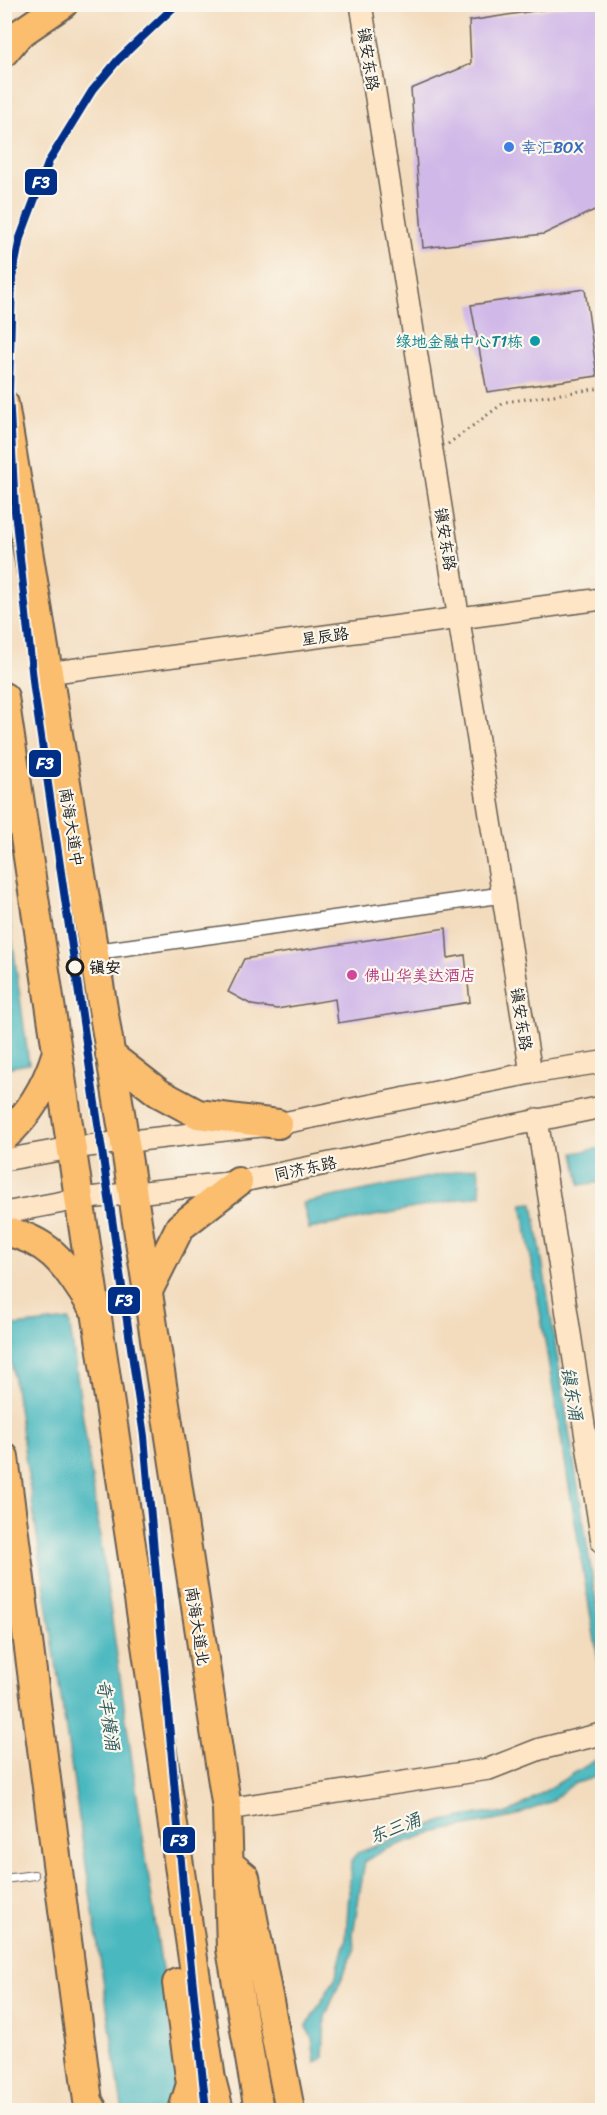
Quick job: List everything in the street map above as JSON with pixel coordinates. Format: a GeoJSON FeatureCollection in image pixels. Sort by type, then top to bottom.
{"type":"FeatureCollection","features":[{"type":"Feature","properties":{"kind":"highway"},"geometry":{"type":"LineString","coordinates":[[4,52],[19,34],[63,4]]}},
{"type":"Feature","properties":{"kind":"highway","name":"南海大道中"},"geometry":{"type":"LineString","coordinates":[[4,404],[125,1143]]}},
{"type":"Feature","properties":{"kind":"highway"},"geometry":{"type":"LineString","coordinates":[[4,698],[211,2079],[218,2109]]}},
{"type":"Feature","properties":{"kind":"highway"},"geometry":{"type":"LineString","coordinates":[[4,1137],[18,1125],[46,1085],[57,1053]]}},
{"type":"Feature","properties":{"kind":"highway"},"geometry":{"type":"LineString","coordinates":[[110,1055],[159,1093],[198,1114],[278,1124]]}},
{"type":"Feature","properties":{"kind":"highway","name":"南海大道北"},"geometry":{"type":"LineString","coordinates":[[125,1143],[227,1809],[231,1949],[257,2102]]}},
{"type":"Feature","properties":{"kind":"highway"},"geometry":{"type":"LineString","coordinates":[[147,1293],[180,1227],[238,1182]]}},
{"type":"Feature","properties":{"kind":"highway"},"geometry":{"type":"LineString","coordinates":[[4,1231],[34,1239],[62,1259],[97,1314]]}},
{"type":"Feature","properties":{"kind":"highway"},"geometry":{"type":"LineString","coordinates":[[4,1457],[88,2101],[93,2110]]}},
{"type":"Feature","properties":{"kind":"highway"},"geometry":{"type":"LineString","coordinates":[[172,1814],[161,1847],[191,2084],[184,2110]]}},
{"type":"Feature","properties":{"kind":"highway"},"geometry":{"type":"LineString","coordinates":[[228,1862],[245,1877],[290,2110]]}},
{"type":"Feature","properties":{"kind":"street","name":"镇安东路"},"geometry":{"type":"LineString","coordinates":[[361,4],[531,1073]]}},
{"type":"Feature","properties":{"kind":"street","name":"星辰路"},"geometry":{"type":"LineString","coordinates":[[47,673],[603,599]]}},
{"type":"Feature","properties":{"kind":"street"},"geometry":{"type":"LineString","coordinates":[[93,952],[502,895]]}},
{"type":"Feature","properties":{"kind":"street"},"geometry":{"type":"LineString","coordinates":[[4,1160],[71,1148],[278,1124],[531,1073],[603,1062]]}},
{"type":"Feature","properties":{"kind":"street","name":"同济东路"},"geometry":{"type":"LineString","coordinates":[[4,1213],[79,1199],[238,1182],[603,1107]]}},
{"type":"Feature","properties":{"kind":"street"},"geometry":{"type":"LineString","coordinates":[[537,1119],[603,1542]]}},
{"type":"Feature","properties":{"kind":"street"},"geometry":{"type":"LineString","coordinates":[[227,1809],[489,1769],[540,1749],[603,1734]]}},
{"type":"Feature","properties":{"kind":"lane"},"geometry":{"type":"LineString","coordinates":[[4,1879],[34,1875]]}},
{"type":"Feature","properties":{"kind":"path"},"geometry":{"type":"LineString","coordinates":[[433,456],[506,402],[603,388]]}},
{"type":"Feature","properties":{"kind":"water"},"geometry":{"type":"Polygon","coordinates":[[[5,886],[29,1064],[4,1068],[5,886]]]}},
{"type":"Feature","properties":{"kind":"water"},"geometry":{"type":"Polygon","coordinates":[[[602,1148],[602,1182],[580,1185],[574,1153],[602,1148]]]}},
{"type":"Feature","properties":{"kind":"water"},"geometry":{"type":"Polygon","coordinates":[[[478,1167],[481,1195],[309,1229],[303,1203],[478,1167]]]}},
{"type":"Feature","properties":{"kind":"water"},"geometry":{"type":"Polygon","coordinates":[[[533,1203],[602,1639],[602,1683],[522,1204],[533,1203]]]}},
{"type":"Feature","properties":{"kind":"water","name":"奇丰横涌"},"geometry":{"type":"Polygon","coordinates":[[[69,1320],[182,2110],[124,2110],[122,2107],[6,1327],[69,1320]]]}},
{"type":"Feature","properties":{"kind":"water"},"geometry":{"type":"Polygon","coordinates":[[[602,1756],[602,1775],[573,1784],[550,1802],[513,1817],[431,1833],[384,1850],[365,1861],[353,1934],[354,1950],[325,2017],[323,2058],[315,2063],[312,2038],[306,2027],[335,1979],[346,1938],[351,1862],[357,1853],[443,1821],[485,1813],[508,1814],[602,1756]]]}},
{"type":"Feature","properties":{"kind":"building","name":"幸汇BOX"},"geometry":{"type":"Polygon","coordinates":[[[579,4],[603,4],[603,206],[544,234],[423,248],[411,89],[471,64],[469,21],[579,4]]]}},
{"type":"Feature","properties":{"kind":"building","name":"绿地金融中心T1栋"},"geometry":{"type":"Polygon","coordinates":[[[585,289],[597,376],[487,392],[471,305],[585,289]]]}},
{"type":"Feature","properties":{"kind":"building","name":"佛山华美达酒店"},"geometry":{"type":"Polygon","coordinates":[[[446,928],[448,958],[465,955],[470,1002],[338,1023],[335,999],[277,1009],[252,1005],[228,992],[244,959],[446,928]]]}},
{"type":"Feature","properties":{"kind":"transit line","name":"F3"},"geometry":{"type":"LineString","coordinates":[[177,4],[118,60],[92,91],[49,161],[20,238],[12,278],[9,392],[15,511],[34,689],[144,1436],[186,1919],[206,2110]]}},
{"type":"Feature","properties":{"kind":"place","name":"幸汇BOX"},"geometry":{"type":"Point","coordinates":[509,147]}},
{"type":"Feature","properties":{"kind":"place","name":"绿地金融中心T1栋"},"geometry":{"type":"Point","coordinates":[535,341]}},
{"type":"Feature","properties":{"kind":"place","name":"镇安"},"geometry":{"type":"Point","coordinates":[75,967]}},
{"type":"Feature","properties":{"kind":"place","name":"佛山华美达酒店"},"geometry":{"type":"Point","coordinates":[352,975]}},
{"type":"Feature","properties":{"kind":"water label","name":"镇东涌"},"geometry":{"type":"Point","coordinates":[572,1394]}},
{"type":"Feature","properties":{"kind":"water label","name":"东三涌"},"geometry":{"type":"Point","coordinates":[395,1828]}}]}
